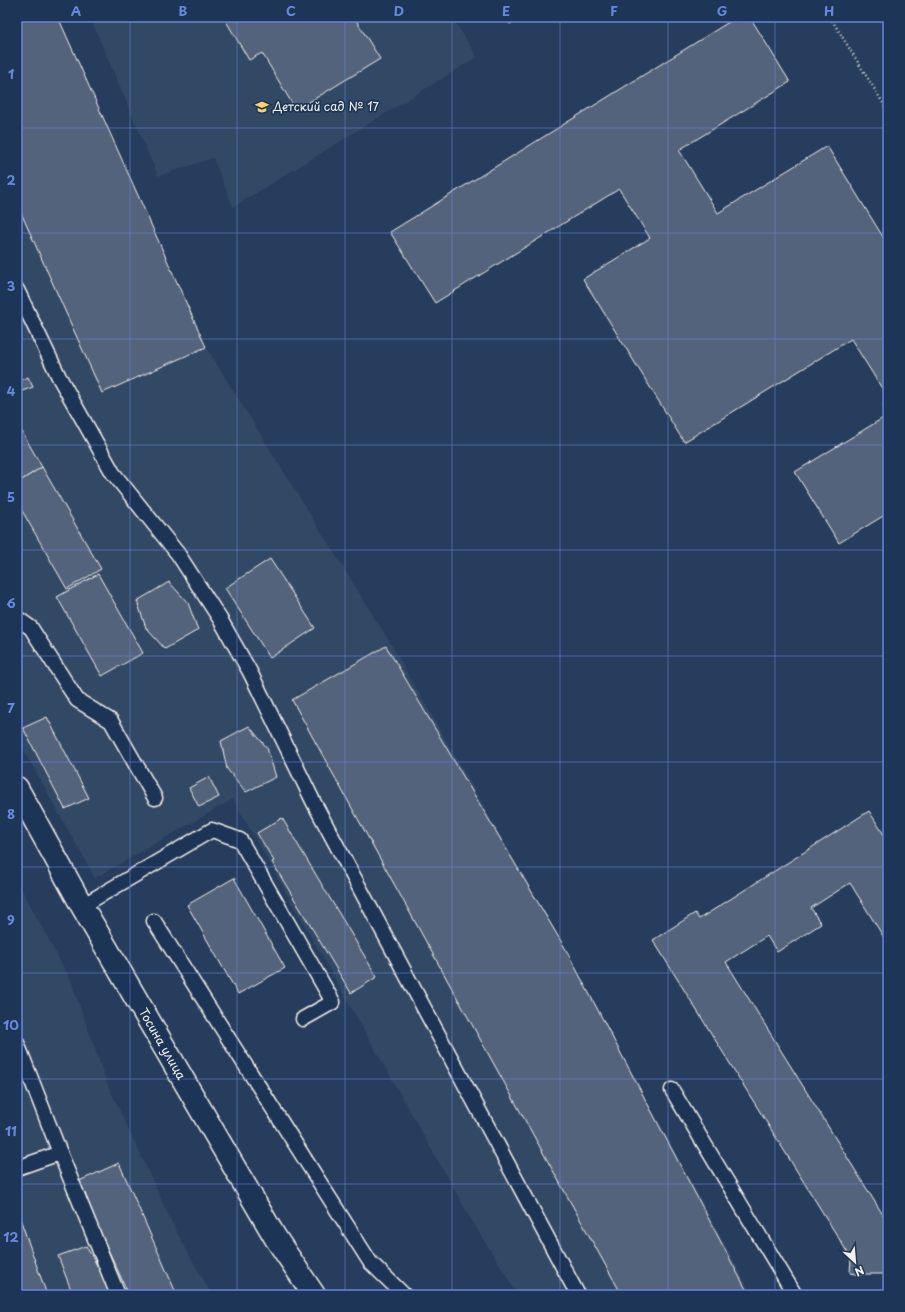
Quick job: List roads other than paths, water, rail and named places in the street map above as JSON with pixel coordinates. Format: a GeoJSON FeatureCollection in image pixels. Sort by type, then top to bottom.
{"type":"FeatureCollection","features":[{"type":"Feature","properties":{"kind":"street","name":"Тосина улица"},"geometry":{"type":"LineString","coordinates":[[17,788],[82,906],[275,1237],[314,1295]]}},
{"type":"Feature","properties":{"kind":"lane"},"geometry":{"type":"LineString","coordinates":[[17,290],[59,377],[113,473],[178,554],[220,619],[250,672],[314,803],[578,1295]]}},
{"type":"Feature","properties":{"kind":"lane"},"geometry":{"type":"LineString","coordinates":[[17,618],[31,628],[77,700],[112,721],[155,798]]}},
{"type":"Feature","properties":{"kind":"lane"},"geometry":{"type":"LineString","coordinates":[[82,906],[212,830],[240,840],[333,1002],[303,1019]]}},
{"type":"Feature","properties":{"kind":"lane"},"geometry":{"type":"LineString","coordinates":[[154,921],[370,1262],[404,1295]]}},
{"type":"Feature","properties":{"kind":"lane"},"geometry":{"type":"LineString","coordinates":[[17,1043],[118,1295]]}},
{"type":"Feature","properties":{"kind":"lane"},"geometry":{"type":"LineString","coordinates":[[672,1090],[795,1295]]}},
{"type":"Feature","properties":{"kind":"lane"},"geometry":{"type":"LineString","coordinates":[[17,1168],[60,1153]]}},
{"type":"Feature","properties":{"kind":"place","name":"Детский сад № 17"},"geometry":{"type":"Point","coordinates":[262,107]}}]}
